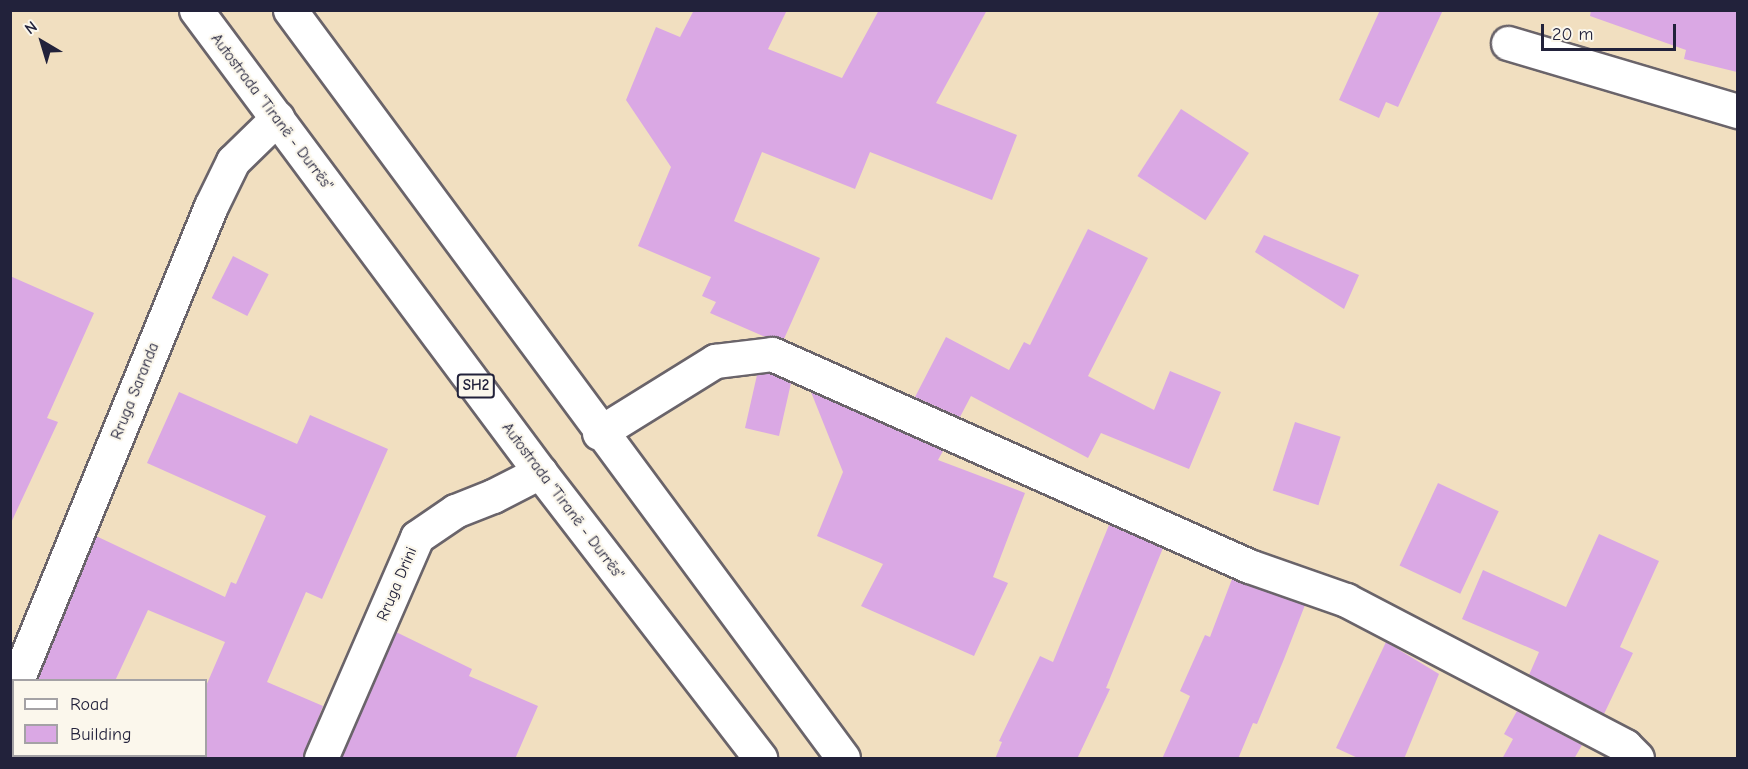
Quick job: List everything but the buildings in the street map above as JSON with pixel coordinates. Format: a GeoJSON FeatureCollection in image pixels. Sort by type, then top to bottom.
{"type":"FeatureCollection","features":[{"type":"Feature","properties":{"kind":"main road","name":"Autostrada \"Tiranë - Durrës\""},"geometry":{"type":"LineString","coordinates":[[196,10],[752,755]]}},
{"type":"Feature","properties":{"kind":"main road"},"geometry":{"type":"LineString","coordinates":[[290,10],[599,433],[843,759]]}},
{"type":"Feature","properties":{"kind":"main road"},"geometry":{"type":"LineString","coordinates":[[1508,43],[1737,111]]}},
{"type":"Feature","properties":{"kind":"main road","name":"Rruga Saranda"},"geometry":{"type":"LineString","coordinates":[[18,679],[211,206],[233,161],[277,118]]}},
{"type":"Feature","properties":{"kind":"main road"},"geometry":{"type":"LineString","coordinates":[[599,433],[715,361],[772,354],[1248,566],[1346,600],[1625,746],[1636,759]]}},
{"type":"Feature","properties":{"kind":"main road","name":"Rruga Drini"},"geometry":{"type":"LineString","coordinates":[[321,759],[417,537],[455,511],[493,496],[540,472]]}}]}
